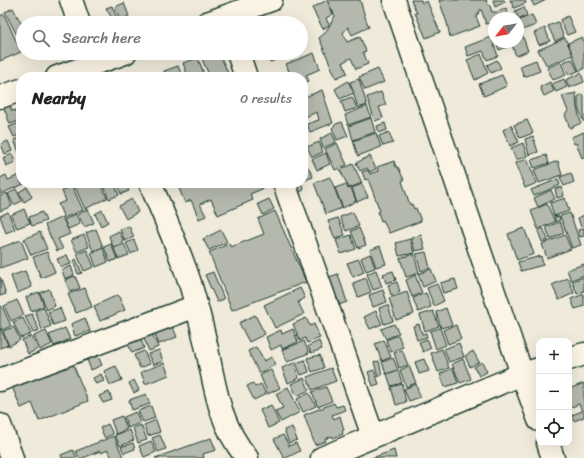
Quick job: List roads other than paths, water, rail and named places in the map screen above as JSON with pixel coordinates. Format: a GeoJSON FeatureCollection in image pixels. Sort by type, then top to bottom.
{"type":"FeatureCollection","features":[{"type":"Feature","properties":{"kind":"street"},"geometry":{"type":"LineString","coordinates":[[71,0],[77,16]]}},
{"type":"Feature","properties":{"kind":"street"},"geometry":{"type":"LineString","coordinates":[[219,16],[271,0]]}},
{"type":"Feature","properties":{"kind":"street"},"geometry":{"type":"LineString","coordinates":[[394,0],[531,371],[537,410]]}},
{"type":"Feature","properties":{"kind":"street"},"geometry":{"type":"LineString","coordinates":[[74,72],[108,60]]}},
{"type":"Feature","properties":{"kind":"street"},"geometry":{"type":"LineString","coordinates":[[240,60],[244,72]]}},
{"type":"Feature","properties":{"kind":"street"},"geometry":{"type":"LineString","coordinates":[[0,97],[16,92]]}},
{"type":"Feature","properties":{"kind":"street"},"geometry":{"type":"LineString","coordinates":[[152,188],[190,282],[204,335],[222,415],[230,434],[247,458]]}},
{"type":"Feature","properties":{"kind":"street"},"geometry":{"type":"LineString","coordinates":[[286,188],[373,436]]}},
{"type":"Feature","properties":{"kind":"street"},"geometry":{"type":"LineString","coordinates":[[0,380],[196,306]]}},
{"type":"Feature","properties":{"kind":"street"},"geometry":{"type":"LineString","coordinates":[[572,358],[584,354]]}},
{"type":"Feature","properties":{"kind":"street"},"geometry":{"type":"LineString","coordinates":[[322,458],[531,371]]}},
{"type":"Feature","properties":{"kind":"street"},"geometry":{"type":"LineString","coordinates":[[0,425],[12,458]]}},
{"type":"Feature","properties":{"kind":"street"},"geometry":{"type":"LineString","coordinates":[[549,446],[553,458]]}}]}
